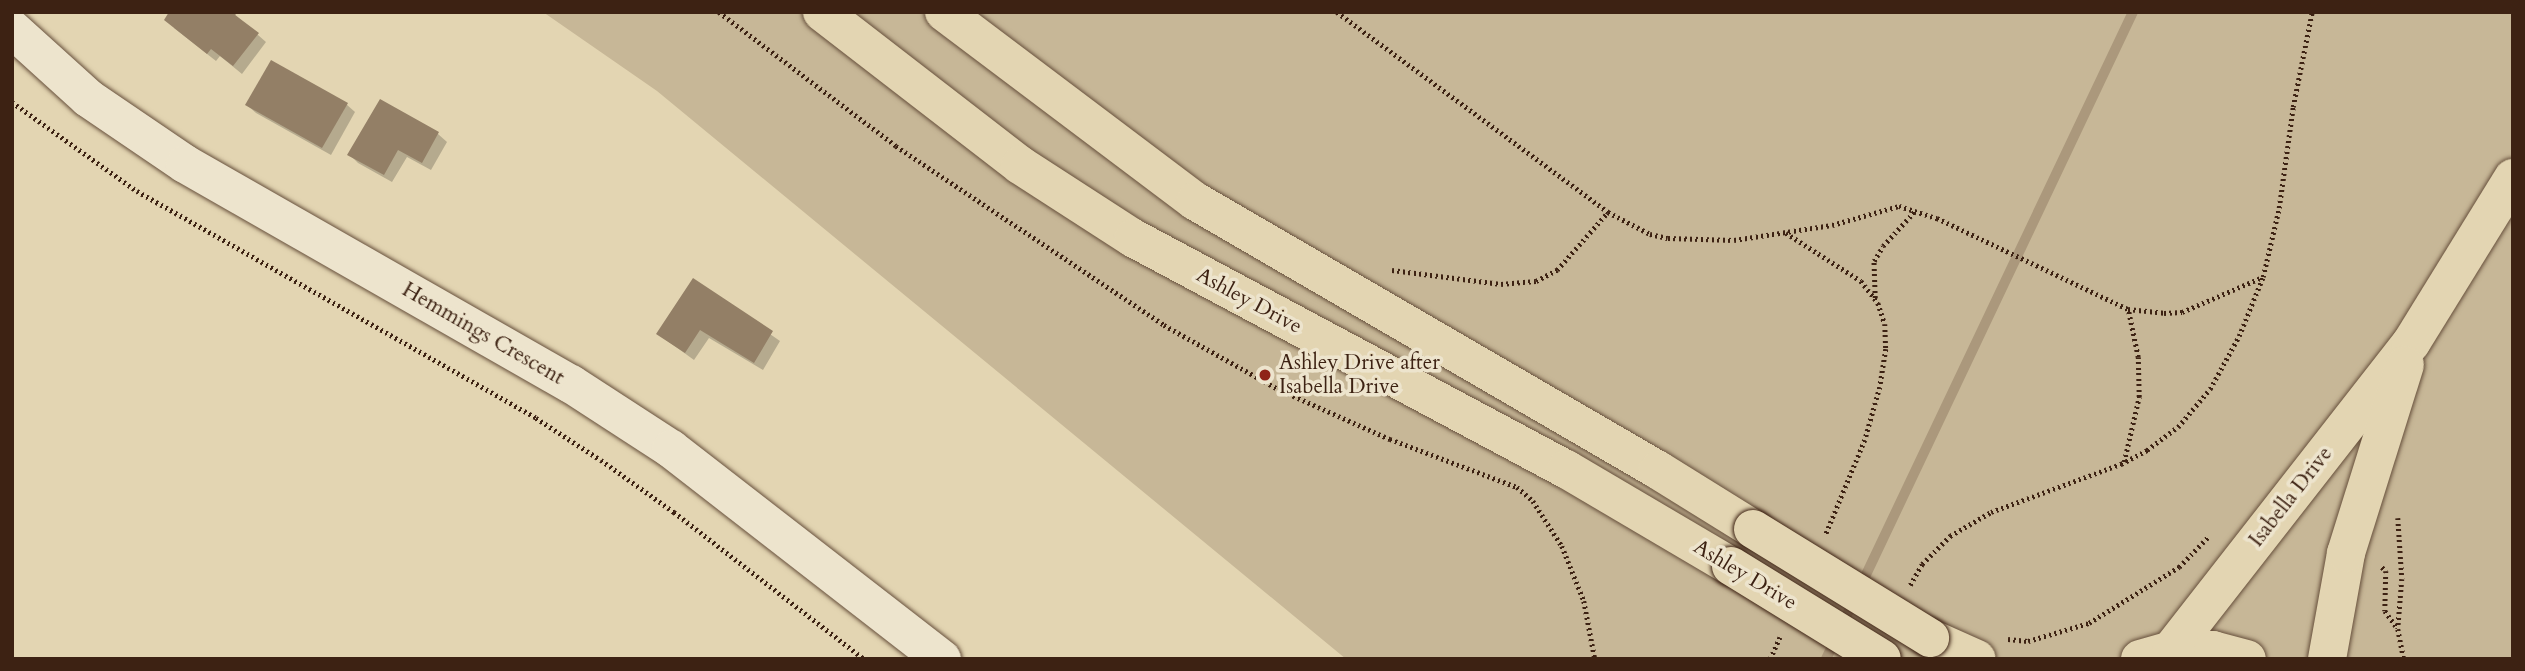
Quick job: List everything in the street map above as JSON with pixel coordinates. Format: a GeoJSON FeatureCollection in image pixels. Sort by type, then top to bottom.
{"type":"FeatureCollection","features":[{"type":"Feature","properties":{"kind":"main road","name":"Ashley Drive"},"geometry":{"type":"LineString","coordinates":[[821,12],[1020,165],[1133,238],[1566,469],[1882,659]]}},
{"type":"Feature","properties":{"kind":"main road","name":"Ashley Drive"},"geometry":{"type":"LineString","coordinates":[[944,12],[1195,201],[1658,470],[1930,638],[1977,659]]}},
{"type":"Feature","properties":{"kind":"main road","name":"Isabella Drive"},"geometry":{"type":"LineString","coordinates":[[2147,656],[2411,343],[2513,177]]}},
{"type":"Feature","properties":{"kind":"main road","name":"Isabella Drive"},"geometry":{"type":"LineString","coordinates":[[2327,659],[2346,553],[2411,343]]}},
{"type":"Feature","properties":{"kind":"main road"},"geometry":{"type":"LineString","coordinates":[[2147,656],[2213,650],[2247,659]]}},
{"type":"Feature","properties":{"kind":"street","name":"Hemmings Crescent"},"geometry":{"type":"LineString","coordinates":[[12,29],[88,98],[185,164],[571,384],[671,449],[942,659]]}},
{"type":"Feature","properties":{"kind":"path"},"geometry":{"type":"LineString","coordinates":[[719,12],[896,146],[1164,325],[1278,389],[1390,439],[1517,487],[1533,501],[1562,546],[1584,601],[1595,659]]}},
{"type":"Feature","properties":{"kind":"path"},"geometry":{"type":"LineString","coordinates":[[1337,12],[1608,212],[1637,229],[1668,238],[1734,240],[1786,233],[1832,225],[1899,206],[1937,218],[2128,309],[2182,312],[2263,277]]}},
{"type":"Feature","properties":{"kind":"path"},"geometry":{"type":"LineString","coordinates":[[1905,596],[1922,564],[1950,536],[1991,512],[2124,462],[2178,427],[2210,389],[2239,336],[2263,277],[2279,208],[2292,107],[2312,12]]}},
{"type":"Feature","properties":{"kind":"path"},"geometry":{"type":"LineString","coordinates":[[12,102],[148,198],[536,418],[601,460],[674,512],[864,659]]}},
{"type":"Feature","properties":{"kind":"path"},"geometry":{"type":"LineString","coordinates":[[1875,299],[1874,261],[1883,246],[1916,210]]}},
{"type":"Feature","properties":{"kind":"path"},"geometry":{"type":"LineString","coordinates":[[1386,269],[1501,284],[1536,281],[1557,270],[1608,212]]}},
{"type":"Feature","properties":{"kind":"path"},"geometry":{"type":"LineString","coordinates":[[1786,233],[1861,281],[1875,299],[1885,324],[1886,349],[1880,387],[1865,440],[1825,537]]}},
{"type":"Feature","properties":{"kind":"path"},"geometry":{"type":"LineString","coordinates":[[2124,462],[2139,397],[2138,357],[2128,309]]}},
{"type":"Feature","properties":{"kind":"path"},"geometry":{"type":"LineString","coordinates":[[2398,509],[2402,579],[2398,629],[2404,659]]}},
{"type":"Feature","properties":{"kind":"path"},"geometry":{"type":"LineString","coordinates":[[1770,659],[1781,634]]}},
{"type":"Feature","properties":{"kind":"shaded area"},"geometry":{"type":"Polygon","coordinates":[[[543,12],[2513,12],[2513,659],[1346,659],[657,91],[543,12]]]}},
{"type":"Feature","properties":{"kind":"building"},"geometry":{"type":"Polygon","coordinates":[[[169,12],[238,12],[235,15],[259,33],[233,66],[211,49],[207,54],[164,20],[169,12]]]}},
{"type":"Feature","properties":{"kind":"building"},"geometry":{"type":"Polygon","coordinates":[[[271,60],[348,103],[322,148],[245,105],[271,60]]]}},
{"type":"Feature","properties":{"kind":"building"},"geometry":{"type":"Polygon","coordinates":[[[380,99],[439,132],[422,163],[398,150],[384,175],[347,155],[380,99]]]}},
{"type":"Feature","properties":{"kind":"building"},"geometry":{"type":"Polygon","coordinates":[[[693,278],[773,331],[754,363],[700,330],[685,353],[656,334],[693,278]]]}},
{"type":"Feature","properties":{"kind":"waterway"},"geometry":{"type":"LineString","coordinates":[[1826,659],[2133,12]]}},
{"type":"Feature","properties":{"kind":"place","name":"Ashley Drive after Isabella Drive"},"geometry":{"type":"Point","coordinates":[1265,375]}}]}
